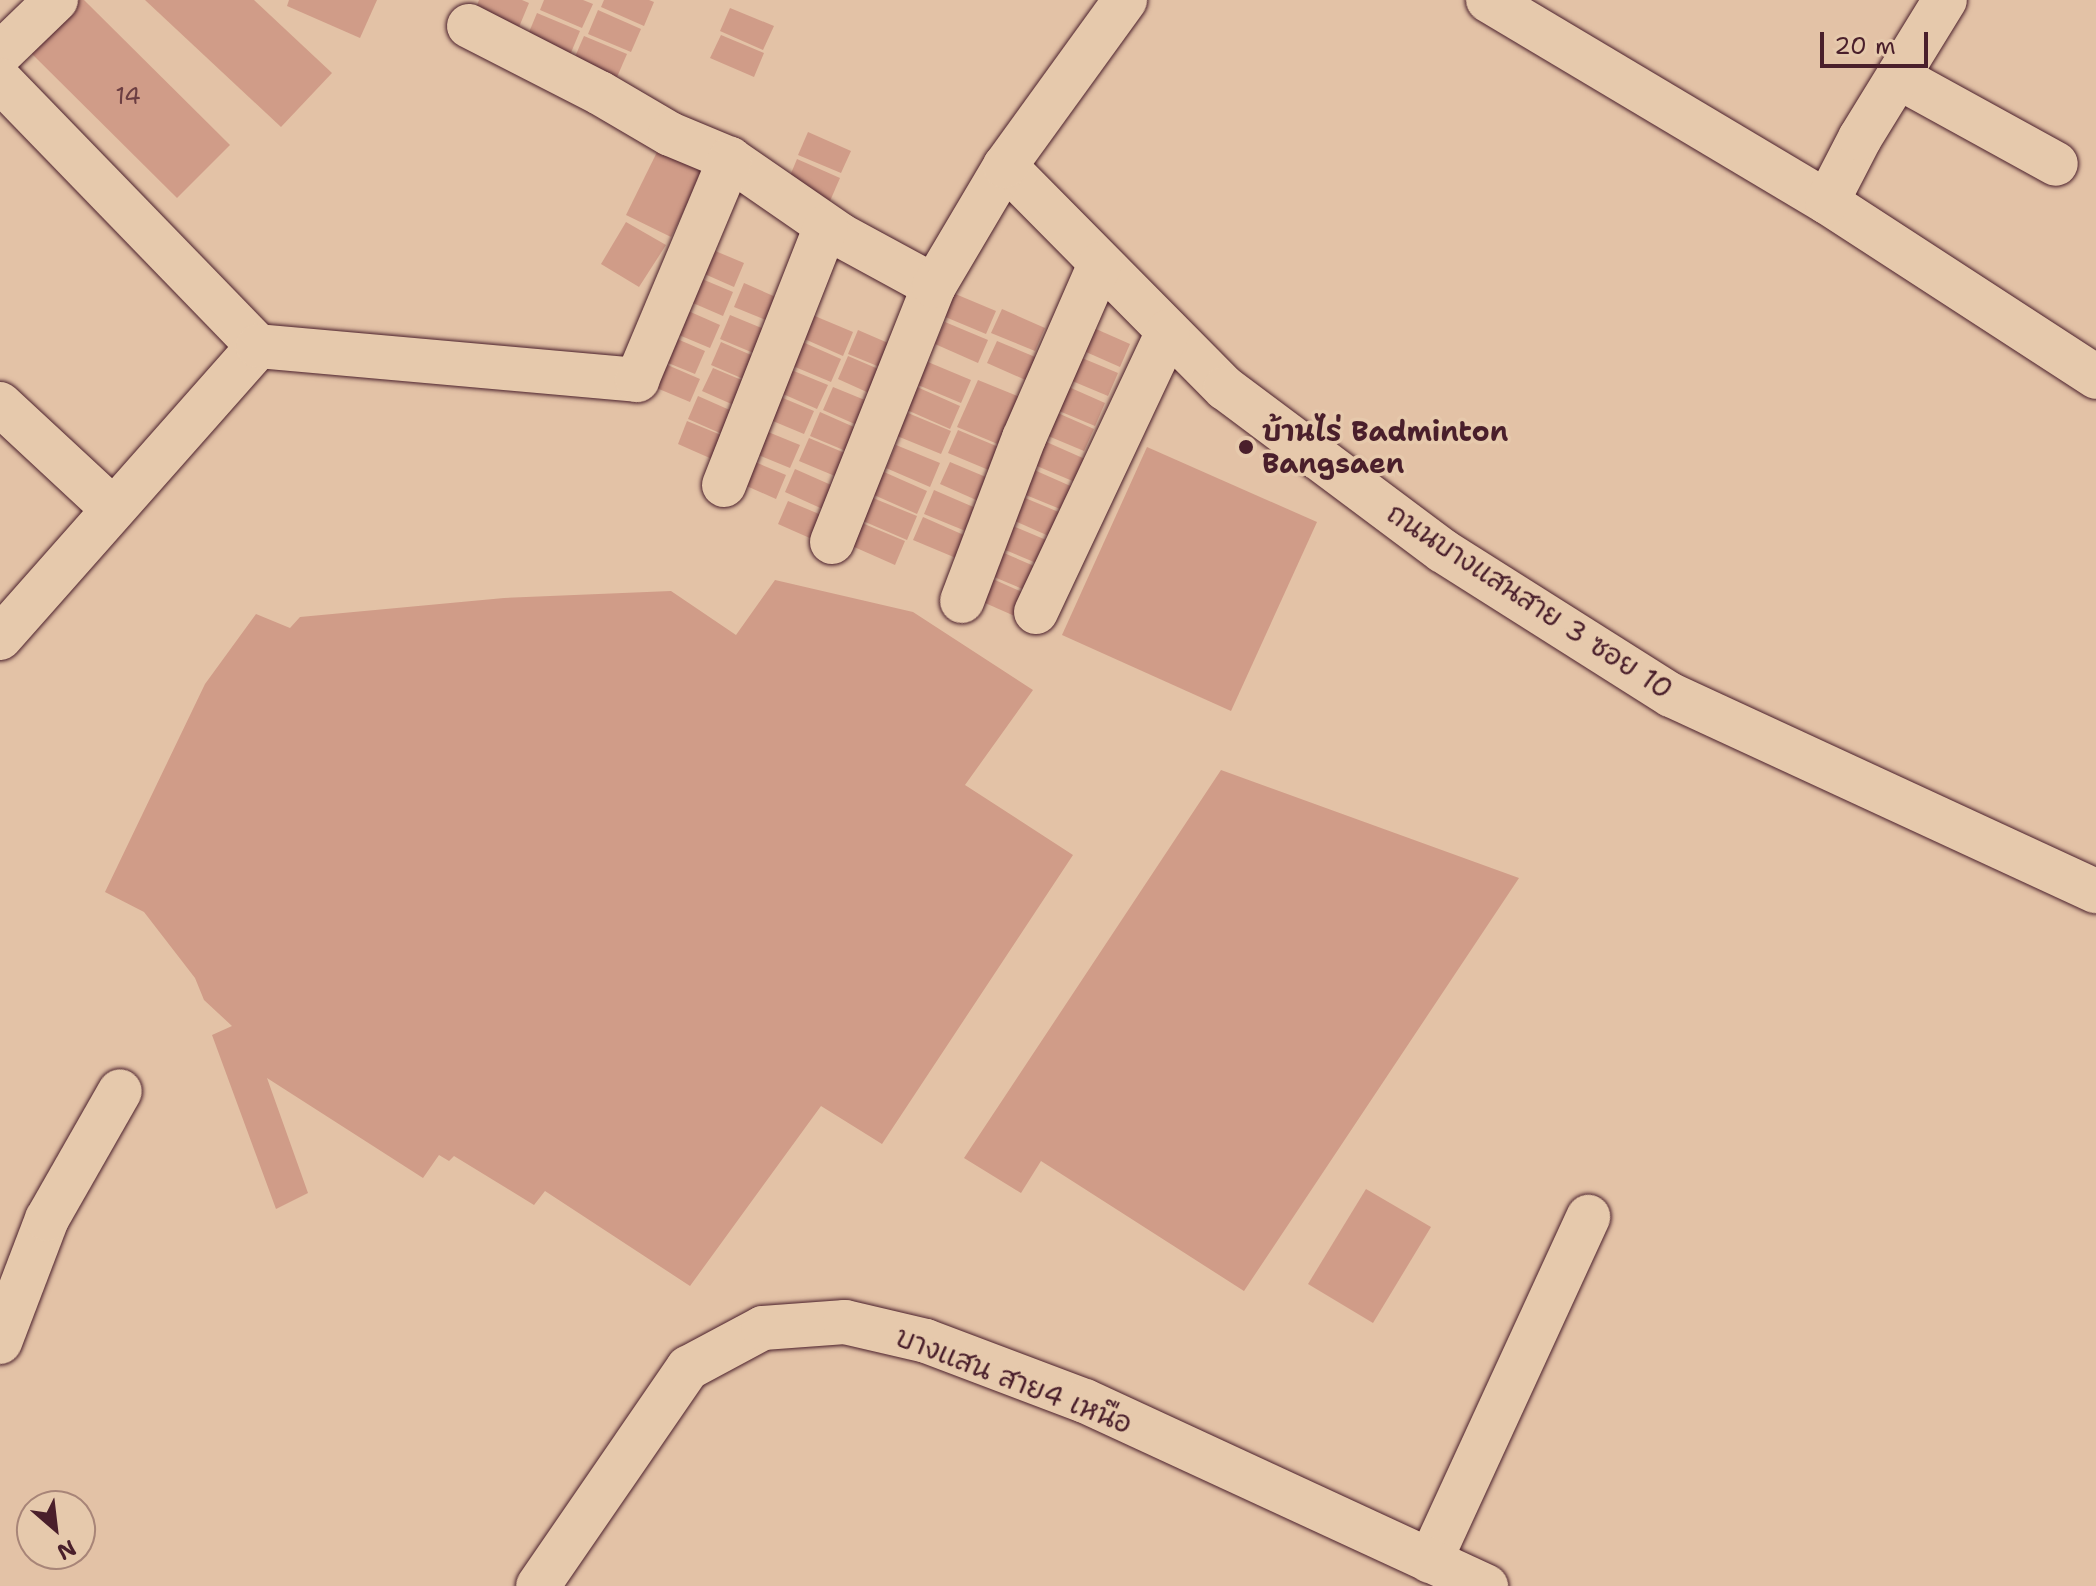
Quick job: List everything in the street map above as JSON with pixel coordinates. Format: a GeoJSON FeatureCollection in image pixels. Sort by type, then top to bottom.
{"type":"FeatureCollection","features":[{"type":"Feature","properties":{"kind":"street"},"geometry":{"type":"LineString","coordinates":[[0,54],[56,0]]}},
{"type":"Feature","properties":{"kind":"street"},"geometry":{"type":"LineString","coordinates":[[832,542],[934,286],[1005,166],[1125,0]]}},
{"type":"Feature","properties":{"kind":"street"},"geometry":{"type":"LineString","coordinates":[[1488,0],[1827,202],[2096,377]]}},
{"type":"Feature","properties":{"kind":"street"},"geometry":{"type":"LineString","coordinates":[[1827,202],[1860,138],[1945,0]]}},
{"type":"Feature","properties":{"kind":"street"},"geometry":{"type":"LineString","coordinates":[[469,26],[600,93],[670,134],[730,159],[826,226],[934,286]]}},
{"type":"Feature","properties":{"kind":"street"},"geometry":{"type":"LineString","coordinates":[[1898,77],[2056,164]]}},
{"type":"Feature","properties":{"kind":"street"},"geometry":{"type":"LineString","coordinates":[[0,80],[258,346],[637,380],[730,159]]}},
{"type":"Feature","properties":{"kind":"street","name":"ถนนบางแสนสาย 3 ซอย 10"},"geometry":{"type":"LineString","coordinates":[[1005,166],[1225,388],[1443,551],[1671,695],[2096,891]]}},
{"type":"Feature","properties":{"kind":"street"},"geometry":{"type":"LineString","coordinates":[[724,485],[826,226]]}},
{"type":"Feature","properties":{"kind":"street"},"geometry":{"type":"LineString","coordinates":[[962,601],[1024,438],[1100,264]]}},
{"type":"Feature","properties":{"kind":"street"},"geometry":{"type":"LineString","coordinates":[[1036,612],[1168,331]]}},
{"type":"Feature","properties":{"kind":"street"},"geometry":{"type":"LineString","coordinates":[[0,638],[258,346]]}},
{"type":"Feature","properties":{"kind":"street"},"geometry":{"type":"LineString","coordinates":[[0,404],[112,508]]}},
{"type":"Feature","properties":{"kind":"street"},"geometry":{"type":"LineString","coordinates":[[0,1342],[47,1219],[120,1091]]}},
{"type":"Feature","properties":{"kind":"street"},"geometry":{"type":"LineString","coordinates":[[1430,1561],[1588,1217]]}},
{"type":"Feature","properties":{"kind":"street","name":"บางแสน สาย4 เหนือ"},"geometry":{"type":"LineString","coordinates":[[538,1586],[688,1368],[763,1328],[845,1322],[926,1341],[1085,1401],[1486,1586]]}},
{"type":"Feature","properties":{"kind":"building"},"geometry":{"type":"Polygon","coordinates":[[[76,0],[84,0],[230,145],[177,198],[27,49],[76,0]]]}},
{"type":"Feature","properties":{"kind":"building"},"geometry":{"type":"Polygon","coordinates":[[[145,0],[254,0],[332,73],[281,127],[145,0]]]}},
{"type":"Feature","properties":{"kind":"building"},"geometry":{"type":"Polygon","coordinates":[[[289,0],[377,0],[360,38],[287,6],[289,0]]]}},
{"type":"Feature","properties":{"kind":"building"},"geometry":{"type":"Polygon","coordinates":[[[479,0],[522,0],[529,3],[519,27],[476,8],[479,0]]]}},
{"type":"Feature","properties":{"kind":"building"},"geometry":{"type":"Polygon","coordinates":[[[544,0],[583,0],[593,4],[582,28],[540,10],[544,0]]]}},
{"type":"Feature","properties":{"kind":"building"},"geometry":{"type":"Polygon","coordinates":[[[604,0],[654,2],[644,26],[601,7],[604,0]]]}},
{"type":"Feature","properties":{"kind":"building"},"geometry":{"type":"Polygon","coordinates":[[[730,8],[774,26],[763,50],[720,31],[730,8]]]}},
{"type":"Feature","properties":{"kind":"building"},"geometry":{"type":"Polygon","coordinates":[[[598,10],[641,29],[631,52],[588,34],[598,10]]]}},
{"type":"Feature","properties":{"kind":"building"},"geometry":{"type":"Polygon","coordinates":[[[537,13],[580,31],[570,55],[527,37],[537,13]]]}},
{"type":"Feature","properties":{"kind":"building"},"geometry":{"type":"Polygon","coordinates":[[[721,35],[764,53],[754,77],[710,58],[721,35]]]}},
{"type":"Feature","properties":{"kind":"building"},"geometry":{"type":"Polygon","coordinates":[[[584,36],[627,54],[617,77],[574,59],[584,36]]]}},
{"type":"Feature","properties":{"kind":"building"},"geometry":{"type":"Polygon","coordinates":[[[808,132],[851,151],[841,173],[798,155],[808,132]]]}},
{"type":"Feature","properties":{"kind":"building"},"geometry":{"type":"Polygon","coordinates":[[[659,148],[704,170],[671,237],[626,215],[659,148]]]}},
{"type":"Feature","properties":{"kind":"building"},"geometry":{"type":"Polygon","coordinates":[[[797,159],[840,178],[830,201],[787,183],[797,159]]]}},
{"type":"Feature","properties":{"kind":"building"},"geometry":{"type":"Polygon","coordinates":[[[626,222],[666,245],[639,287],[601,264],[626,222]]]}},
{"type":"Feature","properties":{"kind":"building"},"geometry":{"type":"Polygon","coordinates":[[[701,245],[744,263],[734,287],[691,268],[701,245]]]}},
{"type":"Feature","properties":{"kind":"building"},"geometry":{"type":"Polygon","coordinates":[[[690,274],[733,292],[723,316],[679,297],[690,274]]]}},
{"type":"Feature","properties":{"kind":"building"},"geometry":{"type":"Polygon","coordinates":[[[744,283],[787,302],[778,325],[734,307],[744,283]]]}},
{"type":"Feature","properties":{"kind":"building"},"geometry":{"type":"Polygon","coordinates":[[[953,293],[996,311],[986,334],[943,316],[953,293]]]}},
{"type":"Feature","properties":{"kind":"building"},"geometry":{"type":"Polygon","coordinates":[[[677,306],[720,325],[710,348],[667,330],[677,306]]]}},
{"type":"Feature","properties":{"kind":"building"},"geometry":{"type":"Polygon","coordinates":[[[1002,309],[1045,328],[1035,351],[991,333],[1002,309]]]}},
{"type":"Feature","properties":{"kind":"building"},"geometry":{"type":"Polygon","coordinates":[[[810,314],[853,332],[843,356],[800,337],[810,314]]]}},
{"type":"Feature","properties":{"kind":"building"},"geometry":{"type":"Polygon","coordinates":[[[730,315],[774,333],[763,357],[720,339],[730,315]]]}},
{"type":"Feature","properties":{"kind":"building"},"geometry":{"type":"Polygon","coordinates":[[[945,322],[988,340],[978,363],[935,344],[945,322]]]}},
{"type":"Feature","properties":{"kind":"building"},"geometry":{"type":"Polygon","coordinates":[[[1087,325],[1130,344],[1120,367],[1077,348],[1087,325]]]}},
{"type":"Feature","properties":{"kind":"building"},"geometry":{"type":"Polygon","coordinates":[[[858,330],[902,349],[892,372],[848,354],[858,330]]]}},
{"type":"Feature","properties":{"kind":"building"},"geometry":{"type":"Polygon","coordinates":[[[661,332],[705,351],[695,374],[651,356],[661,332]]]}},
{"type":"Feature","properties":{"kind":"building"},"geometry":{"type":"Polygon","coordinates":[[[798,340],[841,359],[831,382],[788,364],[798,340]]]}},
{"type":"Feature","properties":{"kind":"building"},"geometry":{"type":"Polygon","coordinates":[[[997,341],[1040,359],[1030,382],[987,363],[997,341]]]}},
{"type":"Feature","properties":{"kind":"building"},"geometry":{"type":"Polygon","coordinates":[[[721,342],[765,361],[755,384],[711,365],[721,342]]]}},
{"type":"Feature","properties":{"kind":"building"},"geometry":{"type":"Polygon","coordinates":[[[1075,355],[1118,373],[1108,396],[1065,378],[1075,355]]]}},
{"type":"Feature","properties":{"kind":"building"},"geometry":{"type":"Polygon","coordinates":[[[848,356],[890,374],[880,398],[838,379],[848,356]]]}},
{"type":"Feature","properties":{"kind":"building"},"geometry":{"type":"Polygon","coordinates":[[[656,360],[700,379],[690,402],[647,384],[656,360]]]}},
{"type":"Feature","properties":{"kind":"building"},"geometry":{"type":"Polygon","coordinates":[[[928,362],[971,380],[961,403],[918,385],[928,362]]]}},
{"type":"Feature","properties":{"kind":"building"},"geometry":{"type":"Polygon","coordinates":[[[784,367],[828,385],[817,409],[774,390],[784,367]]]}},
{"type":"Feature","properties":{"kind":"building"},"geometry":{"type":"Polygon","coordinates":[[[713,368],[756,386],[745,410],[702,391],[713,368]]]}},
{"type":"Feature","properties":{"kind":"building"},"geometry":{"type":"Polygon","coordinates":[[[978,380],[1022,398],[1000,445],[957,427],[978,380]]]}},
{"type":"Feature","properties":{"kind":"building"},"geometry":{"type":"Polygon","coordinates":[[[1062,384],[1105,403],[1095,426],[1052,408],[1062,384]]]}},
{"type":"Feature","properties":{"kind":"building"},"geometry":{"type":"Polygon","coordinates":[[[833,387],[877,405],[866,429],[823,410],[833,387]]]}},
{"type":"Feature","properties":{"kind":"building"},"geometry":{"type":"Polygon","coordinates":[[[917,387],[960,406],[950,429],[907,410],[917,387]]]}},
{"type":"Feature","properties":{"kind":"building"},"geometry":{"type":"Polygon","coordinates":[[[771,393],[814,411],[804,434],[761,416],[771,393]]]}},
{"type":"Feature","properties":{"kind":"building"},"geometry":{"type":"Polygon","coordinates":[[[698,396],[741,415],[731,438],[688,419],[698,396]]]}},
{"type":"Feature","properties":{"kind":"building"},"geometry":{"type":"Polygon","coordinates":[[[1051,410],[1094,429],[1084,451],[1041,433],[1051,410]]]}},
{"type":"Feature","properties":{"kind":"building"},"geometry":{"type":"Polygon","coordinates":[[[820,412],[863,431],[853,454],[810,436],[820,412]]]}},
{"type":"Feature","properties":{"kind":"building"},"geometry":{"type":"Polygon","coordinates":[[[908,413],[951,431],[941,454],[897,436],[908,413]]]}},
{"type":"Feature","properties":{"kind":"building"},"geometry":{"type":"Polygon","coordinates":[[[687,421],[731,439],[721,463],[678,444],[687,421]]]}},
{"type":"Feature","properties":{"kind":"building"},"geometry":{"type":"Polygon","coordinates":[[[756,427],[800,445],[790,468],[746,450],[756,427]]]}},
{"type":"Feature","properties":{"kind":"building"},"geometry":{"type":"Polygon","coordinates":[[[958,430],[1001,448],[991,471],[948,453],[958,430]]]}},
{"type":"Feature","properties":{"kind":"building"},"geometry":{"type":"Polygon","coordinates":[[[809,438],[852,456],[842,479],[799,461],[809,438]]]}},
{"type":"Feature","properties":{"kind":"building"},"geometry":{"type":"Polygon","coordinates":[[[1042,440],[1085,459],[1075,482],[1032,464],[1042,440]]]}},
{"type":"Feature","properties":{"kind":"building"},"geometry":{"type":"Polygon","coordinates":[[[896,445],[940,463],[930,487],[886,468],[896,445]]]}},
{"type":"Feature","properties":{"kind":"building"},"geometry":{"type":"Polygon","coordinates":[[[1147,447],[1317,522],[1231,711],[1062,635],[1147,447]]]}},
{"type":"Feature","properties":{"kind":"building"},"geometry":{"type":"Polygon","coordinates":[[[743,457],[786,475],[776,499],[733,480],[743,457]]]}},
{"type":"Feature","properties":{"kind":"building"},"geometry":{"type":"Polygon","coordinates":[[[950,462],[993,480],[983,503],[940,484],[950,462]]]}},
{"type":"Feature","properties":{"kind":"building"},"geometry":{"type":"Polygon","coordinates":[[[795,469],[838,488],[827,511],[785,492],[795,469]]]}},
{"type":"Feature","properties":{"kind":"building"},"geometry":{"type":"Polygon","coordinates":[[[1032,469],[1075,488],[1065,511],[1021,493],[1032,469]]]}},
{"type":"Feature","properties":{"kind":"building"},"geometry":{"type":"Polygon","coordinates":[[[884,472],[927,491],[917,514],[874,495],[884,472]]]}},
{"type":"Feature","properties":{"kind":"building"},"geometry":{"type":"Polygon","coordinates":[[[934,490],[978,509],[968,532],[924,514],[934,490]]]}},
{"type":"Feature","properties":{"kind":"building"},"geometry":{"type":"Polygon","coordinates":[[[1018,495],[1061,513],[1051,537],[1008,518],[1018,495]]]}},
{"type":"Feature","properties":{"kind":"building"},"geometry":{"type":"Polygon","coordinates":[[[873,498],[917,516],[907,540],[863,521],[873,498]]]}},
{"type":"Feature","properties":{"kind":"building"},"geometry":{"type":"Polygon","coordinates":[[[788,501],[831,519],[821,543],[778,524],[788,501]]]}},
{"type":"Feature","properties":{"kind":"building"},"geometry":{"type":"Polygon","coordinates":[[[923,517],[966,536],[956,558],[913,540],[923,517]]]}},
{"type":"Feature","properties":{"kind":"building"},"geometry":{"type":"Polygon","coordinates":[[[862,523],[905,541],[895,565],[852,546],[862,523]]]}},
{"type":"Feature","properties":{"kind":"building"},"geometry":{"type":"Polygon","coordinates":[[[1008,524],[1051,542],[1041,565],[998,547],[1008,524]]]}},
{"type":"Feature","properties":{"kind":"building"},"geometry":{"type":"Polygon","coordinates":[[[997,550],[1041,569],[1030,592],[987,574],[997,550]]]}},
{"type":"Feature","properties":{"kind":"building"},"geometry":{"type":"Polygon","coordinates":[[[986,576],[1029,595],[1019,618],[976,599],[986,576]]]}},
{"type":"Feature","properties":{"kind":"building"},"geometry":{"type":"Polygon","coordinates":[[[775,580],[913,612],[1033,690],[965,785],[1073,855],[882,1144],[821,1106],[690,1286],[545,1191],[534,1205],[454,1156],[449,1161],[439,1155],[423,1178],[267,1078],[308,1193],[276,1209],[212,1035],[232,1026],[204,1000],[195,978],[144,912],[105,892],[205,684],[256,614],[290,628],[300,617],[504,598],[671,591],[736,635],[775,580]]]}},
{"type":"Feature","properties":{"kind":"building"},"geometry":{"type":"Polygon","coordinates":[[[1221,770],[1519,878],[1244,1291],[1041,1161],[1021,1193],[964,1158],[1221,770]]]}},
{"type":"Feature","properties":{"kind":"building"},"geometry":{"type":"Polygon","coordinates":[[[1366,1189],[1431,1227],[1373,1323],[1308,1284],[1366,1189]]]}},
{"type":"Feature","properties":{"kind":"place","name":"บ้านไร่ Badminton Bangsaen"},"geometry":{"type":"Point","coordinates":[1246,447]}}]}
